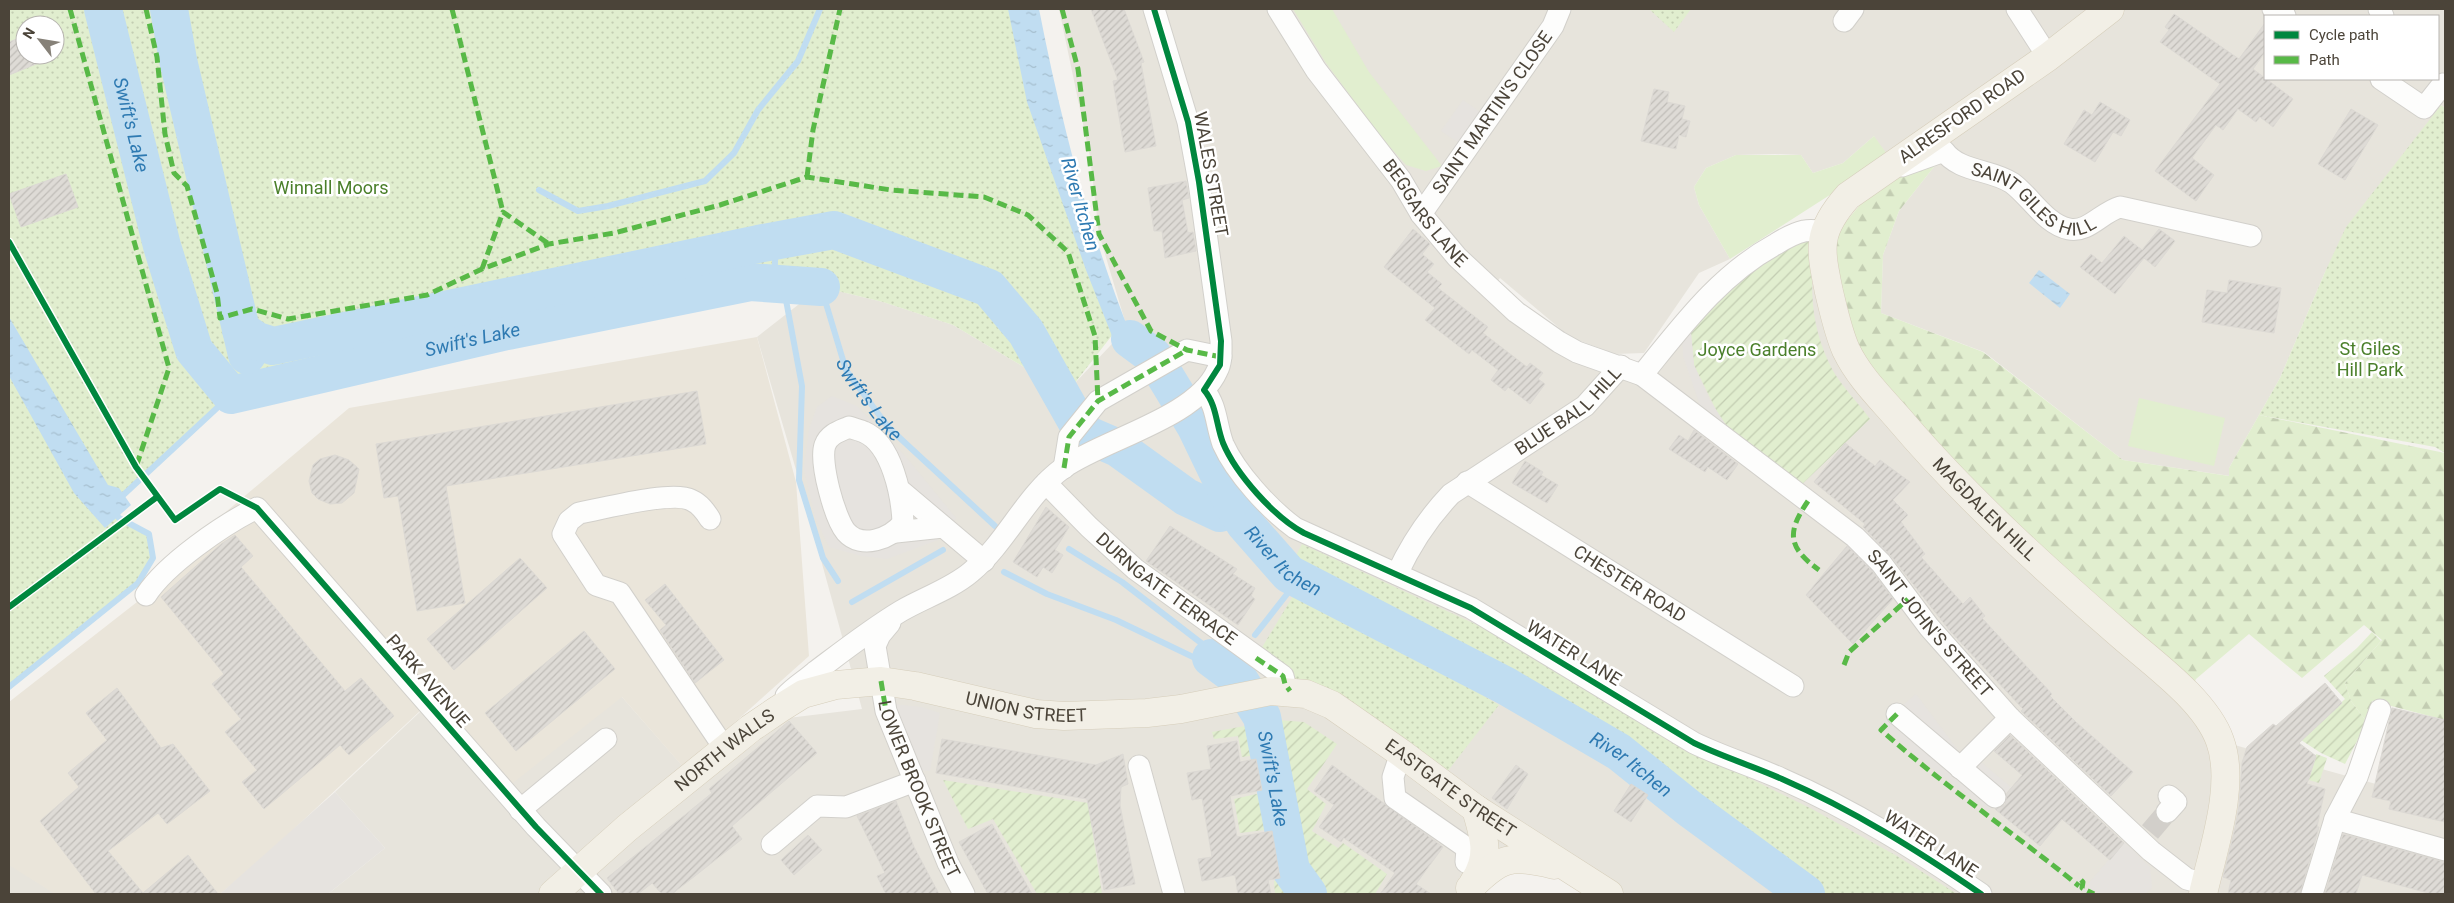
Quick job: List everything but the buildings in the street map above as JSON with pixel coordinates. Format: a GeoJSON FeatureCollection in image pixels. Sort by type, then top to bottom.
{"type":"FeatureCollection","features":[{"type":"Feature","properties":{"kind":"main road","name":"ALRESFORD ROAD"},"geometry":{"type":"LineString","coordinates":[[1824,231],[1833,213],[1848,196],[2048,57],[2110,9]]}},
{"type":"Feature","properties":{"kind":"main road","name":"MAGDALEN HILL"},"geometry":{"type":"LineString","coordinates":[[1824,231],[1822,244],[1824,269],[1835,316],[1846,350],[1869,387],[1925,450],[2006,530],[2190,698],[2213,726],[2220,741],[2226,771],[2222,806],[2204,889]]}},
{"type":"Feature","properties":{"kind":"main road","name":"UNION STREET"},"geometry":{"type":"LineString","coordinates":[[769,715],[803,694],[836,685],[881,681],[916,686],[1005,708],[1046,714],[1095,716],[1181,709],[1220,700],[1276,692]]}},
{"type":"Feature","properties":{"kind":"main road","name":"EASTGATE STREET"},"geometry":{"type":"LineString","coordinates":[[1276,692],[1306,694],[1332,705],[1476,809],[1609,894]]}},
{"type":"Feature","properties":{"kind":"main road","name":"NORTH WALLS"},"geometry":{"type":"LineString","coordinates":[[553,894],[627,828],[769,715]]}},
{"type":"Feature","properties":{"kind":"main road"},"geometry":{"type":"LineString","coordinates":[[1467,882],[1480,873],[1486,841],[1476,809]]}},
{"type":"Feature","properties":{"kind":"main road"},"geometry":{"type":"LineString","coordinates":[[1467,882],[1506,859],[1540,862],[1572,870]]}},
{"type":"Feature","properties":{"kind":"street","name":"WALES STREET"},"geometry":{"type":"LineString","coordinates":[[1154,9],[1188,122],[1211,259],[1222,341],[1221,357]]}},
{"type":"Feature","properties":{"kind":"street","name":"BEGGARS LANE"},"geometry":{"type":"LineString","coordinates":[[1278,9],[1316,70],[1401,180],[1421,214],[1457,257],[1516,312],[1548,335],[1577,352],[1621,366]]}},
{"type":"Feature","properties":{"kind":"street","name":"SAINT MARTIN'S CLOSE"},"geometry":{"type":"LineString","coordinates":[[1421,214],[1553,26],[1560,9]]}},
{"type":"Feature","properties":{"kind":"street"},"geometry":{"type":"LineString","coordinates":[[2017,9],[2048,57]]}},
{"type":"Feature","properties":{"kind":"street"},"geometry":{"type":"LineString","coordinates":[[2382,80],[2424,108],[2441,83]]}},
{"type":"Feature","properties":{"kind":"street","name":"SAINT GILES HILL"},"geometry":{"type":"LineString","coordinates":[[1876,176],[1944,151],[1950,160],[2011,183],[2052,222],[2069,230],[2083,229],[2109,210],[2120,207],[2251,236]]}},
{"type":"Feature","properties":{"kind":"street","name":"BLUE BALL HILL"},"geometry":{"type":"LineString","coordinates":[[1398,574],[1406,554],[1435,510],[1467,482],[1585,406],[1621,366],[1642,375],[1693,312],[1719,284],[1764,250],[1803,231],[1824,231]]}},
{"type":"Feature","properties":{"kind":"street"},"geometry":{"type":"LineString","coordinates":[[1064,468],[1069,437],[1098,401],[1187,350],[1221,357],[1218,370],[1202,392]]}},
{"type":"Feature","properties":{"kind":"street","name":"SAINT JOHN'S STREET"},"geometry":{"type":"LineString","coordinates":[[1642,375],[1855,537],[1881,563],[1929,627],[2010,718],[2146,837],[2187,879],[2204,889]]}},
{"type":"Feature","properties":{"kind":"street","name":"NORTH WALLS"},"geometry":{"type":"LineString","coordinates":[[769,715],[796,688],[841,652],[901,612],[969,574],[1002,542],[1034,496],[1064,468],[1094,450],[1165,417],[1202,392]]}},
{"type":"Feature","properties":{"kind":"street","name":"WATER LANE"},"geometry":{"type":"LineString","coordinates":[[1202,392],[1212,403],[1227,452],[1245,477],[1282,519],[1315,539],[1398,574],[1471,608],[1694,743],[1722,756],[1781,778],[1848,811],[1917,850],[1981,894]]}},
{"type":"Feature","properties":{"kind":"street"},"geometry":{"type":"LineString","coordinates":[[896,532],[903,523],[900,491],[886,453],[866,432],[849,428],[834,433],[826,444],[823,459],[824,474],[846,531],[856,540],[871,541],[896,532],[944,527]]}},
{"type":"Feature","properties":{"kind":"street","name":"CHESTER ROAD"},"geometry":{"type":"LineString","coordinates":[[1467,482],[1793,686]]}},
{"type":"Feature","properties":{"kind":"street","name":"DURNGATE TERRACE"},"geometry":{"type":"LineString","coordinates":[[1046,483],[1089,527],[1135,569],[1283,676],[1284,684],[1276,692]]}},
{"type":"Feature","properties":{"kind":"street"},"geometry":{"type":"LineString","coordinates":[[900,491],[984,561]]}},
{"type":"Feature","properties":{"kind":"street"},"geometry":{"type":"LineString","coordinates":[[710,520],[703,508],[690,499],[670,496],[579,513],[569,521],[563,534],[596,585],[620,593],[726,748]]}},
{"type":"Feature","properties":{"kind":"street","name":"PARK AVENUE"},"geometry":{"type":"LineString","coordinates":[[146,595],[156,580],[231,521],[257,508],[520,810],[577,872],[601,894]]}},
{"type":"Feature","properties":{"kind":"street","name":"NORTH WALLS"},"geometry":{"type":"LineString","coordinates":[[881,681],[876,646],[880,635],[901,612]]}},
{"type":"Feature","properties":{"kind":"street","name":"LOWER BROOK STREET"},"geometry":{"type":"LineString","coordinates":[[881,681],[886,711],[964,894]]}},
{"type":"Feature","properties":{"kind":"street"},"geometry":{"type":"LineString","coordinates":[[2312,894],[2335,819],[2358,777],[2380,710]]}},
{"type":"Feature","properties":{"kind":"street"},"geometry":{"type":"LineString","coordinates":[[1897,714],[1995,797]]}},
{"type":"Feature","properties":{"kind":"street"},"geometry":{"type":"LineString","coordinates":[[1960,768],[2010,718]]}},
{"type":"Feature","properties":{"kind":"street"},"geometry":{"type":"LineString","coordinates":[[520,810],[606,739]]}},
{"type":"Feature","properties":{"kind":"street"},"geometry":{"type":"LineString","coordinates":[[1401,753],[1393,777],[1396,798],[1467,848],[1467,882]]}},
{"type":"Feature","properties":{"kind":"street"},"geometry":{"type":"LineString","coordinates":[[1139,766],[1170,893]]}},
{"type":"Feature","properties":{"kind":"street"},"geometry":{"type":"LineString","coordinates":[[772,844],[817,806],[846,807],[915,781]]}},
{"type":"Feature","properties":{"kind":"street"},"geometry":{"type":"LineString","coordinates":[[2335,819],[2445,850]]}},
{"type":"Feature","properties":{"kind":"shaded area"},"geometry":{"type":"Polygon","coordinates":[[[1059,9],[2445,9],[2445,108],[2441,105],[2325,272],[2280,378],[2229,468],[2230,476],[2123,460],[1984,352],[1881,313],[1883,255],[1899,211],[1937,163],[1892,178],[1874,136],[1843,163],[1813,173],[1801,155],[1736,155],[1706,168],[1694,187],[1699,205],[1730,259],[1699,273],[1644,353],[1615,354],[1570,337],[1500,278],[1492,288],[1516,312],[1642,375],[1719,284],[1824,231],[1824,269],[2220,741],[2445,803],[2445,894],[1609,894],[1506,859],[1468,894],[328,894],[385,848],[335,792],[437,696],[622,697],[700,786],[788,718],[862,709],[799,480],[757,337],[821,287],[883,302],[953,325],[1024,367],[1074,384],[1127,328],[1099,234],[1090,157],[1059,9]]]}},
{"type":"Feature","properties":{"kind":"shaded area"},"geometry":{"type":"Polygon","coordinates":[[[1463,100],[1480,112],[1459,143],[1441,131],[1463,100]]]}},
{"type":"Feature","properties":{"kind":"shaded area"},"geometry":{"type":"Polygon","coordinates":[[[1696,317],[1691,333],[1694,365],[1709,399],[1728,428],[1702,411],[1683,356],[1682,326],[1696,317]]]}},
{"type":"Feature","properties":{"kind":"shaded area"},"geometry":{"type":"Polygon","coordinates":[[[757,337],[796,482],[809,656],[684,768],[622,697],[509,786],[436,696],[264,857],[220,894],[55,894],[9,865],[9,702],[146,595],[150,576],[349,408],[757,337]]]}},
{"type":"Feature","properties":{"kind":"shaded area"},"geometry":{"type":"Polygon","coordinates":[[[832,396],[857,406],[906,457],[956,518],[938,540],[887,559],[861,556],[829,547],[815,517],[804,469],[809,429],[817,407],[832,396]]]}},
{"type":"Feature","properties":{"kind":"shaded area"},"geometry":{"type":"Polygon","coordinates":[[[1916,694],[1963,757],[1969,752],[2011,787],[1989,811],[1920,759],[1880,724],[1916,694]]]}},
{"type":"Feature","properties":{"kind":"shaded area"},"geometry":{"type":"Polygon","coordinates":[[[894,704],[922,707],[940,713],[930,771],[919,770],[894,704]]]}},
{"type":"Feature","properties":{"kind":"shaded area"},"geometry":{"type":"Polygon","coordinates":[[[335,792],[385,848],[328,894],[220,894],[335,792]]]}},
{"type":"Feature","properties":{"kind":"shaded area"},"geometry":{"type":"Polygon","coordinates":[[[2124,842],[2150,867],[2152,887],[2146,894],[2087,894],[2082,891],[2124,842]]]}},
{"type":"Feature","properties":{"kind":"shaded area"},"geometry":{"type":"Polygon","coordinates":[[[9,864],[56,894],[9,894],[9,864]]]}},
{"type":"Feature","properties":{"kind":"green space","name":"Winnall Moors"},"geometry":{"type":"Polygon","coordinates":[[[9,9],[1024,9],[1117,329],[1074,384],[1024,367],[953,325],[883,302],[821,287],[750,282],[507,331],[231,395],[111,507],[119,518],[149,534],[153,558],[138,583],[9,687],[9,9]]]}},
{"type":"Feature","properties":{"kind":"green space"},"geometry":{"type":"Polygon","coordinates":[[[1293,9],[1332,9],[1369,72],[1442,166],[1426,171],[1406,165],[1382,138],[1326,63],[1293,9]]]}},
{"type":"Feature","properties":{"kind":"green space"},"geometry":{"type":"Polygon","coordinates":[[[1649,9],[1691,9],[1674,32],[1649,9]]]}},
{"type":"Feature","properties":{"kind":"green space","name":"St Giles Hill Park"},"geometry":{"type":"Polygon","coordinates":[[[2441,105],[2445,108],[2445,453],[2435,447],[2259,415],[2280,378],[2346,227],[2441,105]]]}},
{"type":"Feature","properties":{"kind":"green space"},"geometry":{"type":"Polygon","coordinates":[[[1874,136],[1889,157],[1730,259],[1699,205],[1694,187],[1706,168],[1736,155],[1801,155],[1813,173],[1843,163],[1874,136]]]}},
{"type":"Feature","properties":{"kind":"green space"},"geometry":{"type":"Polygon","coordinates":[[[1937,163],[1899,211],[1883,255],[1881,313],[1983,352],[2123,460],[2229,476],[2229,468],[2259,415],[2445,453],[2445,720],[2372,701],[2367,722],[2351,701],[2345,683],[2382,640],[2364,625],[2302,678],[2249,634],[2196,679],[2188,697],[1915,427],[1857,349],[1840,298],[1834,236],[1859,206],[1892,178],[1937,163]]]}},
{"type":"Feature","properties":{"kind":"green space","name":"Joyce Gardens"},"geometry":{"type":"Polygon","coordinates":[[[1816,239],[1812,287],[1815,317],[1822,347],[1842,385],[1870,419],[1795,491],[1733,436],[1720,418],[1694,365],[1691,333],[1699,309],[1767,253],[1816,239]]]}},
{"type":"Feature","properties":{"kind":"green space"},"geometry":{"type":"Polygon","coordinates":[[[2139,398],[2225,418],[2214,466],[2128,446],[2139,398]]]}},
{"type":"Feature","properties":{"kind":"green space"},"geometry":{"type":"Polygon","coordinates":[[[1302,544],[1488,630],[1654,731],[1812,809],[1897,856],[1957,894],[1824,894],[1707,801],[1639,752],[1525,682],[1290,567],[1302,544]]]}},
{"type":"Feature","properties":{"kind":"green space"},"geometry":{"type":"Polygon","coordinates":[[[1299,586],[1499,705],[1447,772],[1310,682],[1249,669],[1299,586]]]}},
{"type":"Feature","properties":{"kind":"green space"},"geometry":{"type":"Polygon","coordinates":[[[2372,632],[2381,641],[2345,683],[2351,701],[2367,722],[2345,764],[2321,753],[2301,740],[2345,699],[2324,676],[2357,648],[2372,632]]]}},
{"type":"Feature","properties":{"kind":"green space"},"geometry":{"type":"Polygon","coordinates":[[[1277,720],[1304,722],[1337,744],[1307,789],[1326,804],[1312,831],[1338,848],[1343,843],[1387,874],[1375,894],[1275,894],[1274,881],[1283,879],[1272,829],[1240,833],[1234,799],[1261,793],[1258,755],[1242,757],[1238,736],[1214,739],[1212,732],[1277,720]]]}},
{"type":"Feature","properties":{"kind":"green space"},"geometry":{"type":"Polygon","coordinates":[[[2316,754],[2327,758],[2319,783],[2309,780],[2316,754]]]}},
{"type":"Feature","properties":{"kind":"green space"},"geometry":{"type":"Polygon","coordinates":[[[943,780],[1088,803],[1102,894],[1037,894],[993,819],[968,829],[943,780]]]}},
{"type":"Feature","properties":{"kind":"water"},"geometry":{"type":"Polygon","coordinates":[[[1008,9],[1039,9],[1067,134],[1102,258],[1132,338],[1168,354],[1145,369],[1129,360],[1114,341],[1086,270],[1027,102],[1008,9]]]}},
{"type":"Feature","properties":{"kind":"water"},"geometry":{"type":"Polygon","coordinates":[[[2039,270],[2070,294],[2060,308],[2029,283],[2039,270]]]}},
{"type":"Feature","properties":{"kind":"water"},"geometry":{"type":"Polygon","coordinates":[[[9,317],[108,485],[119,488],[131,505],[105,528],[74,493],[9,376],[9,317]]]}},
{"type":"Feature","properties":{"kind":"waterway","name":"Swift's Lake"},"geometry":{"type":"LineString","coordinates":[[103,9],[162,246],[194,350],[231,395],[507,331],[750,282],[821,287]]}},
{"type":"Feature","properties":{"kind":"waterway"},"geometry":{"type":"LineString","coordinates":[[169,9],[178,60],[247,355]]}},
{"type":"Feature","properties":{"kind":"waterway"},"geometry":{"type":"LineString","coordinates":[[539,190],[578,211],[608,206],[705,181],[734,153],[758,110],[798,61],[820,9]]}},
{"type":"Feature","properties":{"kind":"waterway"},"geometry":{"type":"LineString","coordinates":[[241,330],[257,341],[273,346],[758,244],[834,230],[989,288],[1026,332],[1083,433],[1118,448],[1186,497],[1220,513],[1235,508]]}},
{"type":"Feature","properties":{"kind":"waterway"},"geometry":{"type":"LineString","coordinates":[[774,284],[776,240]]}},
{"type":"Feature","properties":{"kind":"waterway"},"geometry":{"type":"LineString","coordinates":[[783,284],[802,386],[799,480],[823,558],[838,581]]}},
{"type":"Feature","properties":{"kind":"waterway","name":"Swift's Lake"},"geometry":{"type":"LineString","coordinates":[[821,287],[846,370],[888,427],[995,526]]}},
{"type":"Feature","properties":{"kind":"waterway","name":"River Itchen"},"geometry":{"type":"LineString","coordinates":[[1130,339],[1153,356],[1196,427],[1235,508],[1245,524],[1289,574],[1506,686],[1619,752],[1690,809],[1806,894]]}},
{"type":"Feature","properties":{"kind":"waterway"},"geometry":{"type":"LineString","coordinates":[[119,499],[231,395]]}},
{"type":"Feature","properties":{"kind":"waterway"},"geometry":{"type":"LineString","coordinates":[[9,687],[138,583],[153,558],[149,534],[119,518],[114,511]]}},
{"type":"Feature","properties":{"kind":"waterway","name":"Swift's Lake"},"geometry":{"type":"LineString","coordinates":[[1069,549],[1122,582],[1205,646],[1211,658]]}},
{"type":"Feature","properties":{"kind":"waterway"},"geometry":{"type":"LineString","coordinates":[[852,602],[943,550]]}},
{"type":"Feature","properties":{"kind":"waterway"},"geometry":{"type":"LineString","coordinates":[[1004,572],[1047,594],[1116,620],[1193,657],[1211,658]]}},
{"type":"Feature","properties":{"kind":"waterway"},"geometry":{"type":"LineString","coordinates":[[1255,635],[1298,580]]}},
{"type":"Feature","properties":{"kind":"waterway","name":"Swift's Lake"},"geometry":{"type":"LineString","coordinates":[[1211,658],[1238,678],[1262,717],[1291,870],[1308,894]]}},
{"type":"Feature","properties":{"kind":"waterway"},"geometry":{"type":"LineString","coordinates":[[1229,669],[1234,662]]}},
{"type":"Feature","properties":{"kind":"tunnel"},"geometry":{"type":"LineString","coordinates":[[2150,832],[2167,812]]}},
{"type":"Feature","properties":{"kind":"marked path"},"geometry":{"type":"LineString","coordinates":[[70,9],[169,368],[136,467]]}},
{"type":"Feature","properties":{"kind":"marked path"},"geometry":{"type":"LineString","coordinates":[[146,9],[157,57],[165,134],[174,173],[187,186],[217,293],[220,318],[252,309],[288,319],[427,295],[482,269],[549,244],[614,233],[720,205],[807,177],[891,190],[984,197],[1028,215],[1068,252],[1095,336],[1098,401]]}},
{"type":"Feature","properties":{"kind":"marked path"},"geometry":{"type":"LineString","coordinates":[[452,9],[503,212]]}},
{"type":"Feature","properties":{"kind":"marked path"},"geometry":{"type":"LineString","coordinates":[[807,177],[813,130],[840,9]]}},
{"type":"Feature","properties":{"kind":"marked path"},"geometry":{"type":"LineString","coordinates":[[1062,9],[1078,69],[1099,234],[1151,331],[1187,350],[1221,357]]}},
{"type":"Feature","properties":{"kind":"marked path"},"geometry":{"type":"LineString","coordinates":[[482,269],[503,212],[549,244]]}},
{"type":"Feature","properties":{"kind":"marked path"},"geometry":{"type":"LineString","coordinates":[[1064,468],[1069,437],[1098,401],[1187,350]]}},
{"type":"Feature","properties":{"kind":"marked path"},"geometry":{"type":"LineString","coordinates":[[1808,501],[1796,522],[1794,539],[1801,554],[1819,570]]}},
{"type":"Feature","properties":{"kind":"marked path"},"geometry":{"type":"LineString","coordinates":[[1844,665],[1849,652],[1908,599]]}},
{"type":"Feature","properties":{"kind":"marked path"},"geometry":{"type":"LineString","coordinates":[[1256,658],[1283,676],[1285,684],[1290,691]]}},
{"type":"Feature","properties":{"kind":"marked path"},"geometry":{"type":"LineString","coordinates":[[881,681],[886,711]]}},
{"type":"Feature","properties":{"kind":"marked path"},"geometry":{"type":"LineString","coordinates":[[1897,714],[1881,730],[1929,771],[2079,886]]}},
{"type":"Feature","properties":{"kind":"marked path"},"geometry":{"type":"LineString","coordinates":[[2081,880],[2083,882],[2082,888],[2094,894]]}},
{"type":"Feature","properties":{"kind":"cycle path"},"geometry":{"type":"LineString","coordinates":[[1154,9],[1188,122],[1199,182],[1221,341],[1220,365],[1204,390],[1211,402],[1223,443],[1229,455],[1257,494],[1281,517],[1304,533],[1471,608],[1694,743],[1782,779],[1859,817],[1909,846],[1981,894]]}},
{"type":"Feature","properties":{"kind":"cycle path"},"geometry":{"type":"LineString","coordinates":[[9,242],[136,467],[175,520],[220,489],[257,508],[536,827],[601,894]]}},
{"type":"Feature","properties":{"kind":"cycle path"},"geometry":{"type":"LineString","coordinates":[[9,607],[157,497]]}}]}
